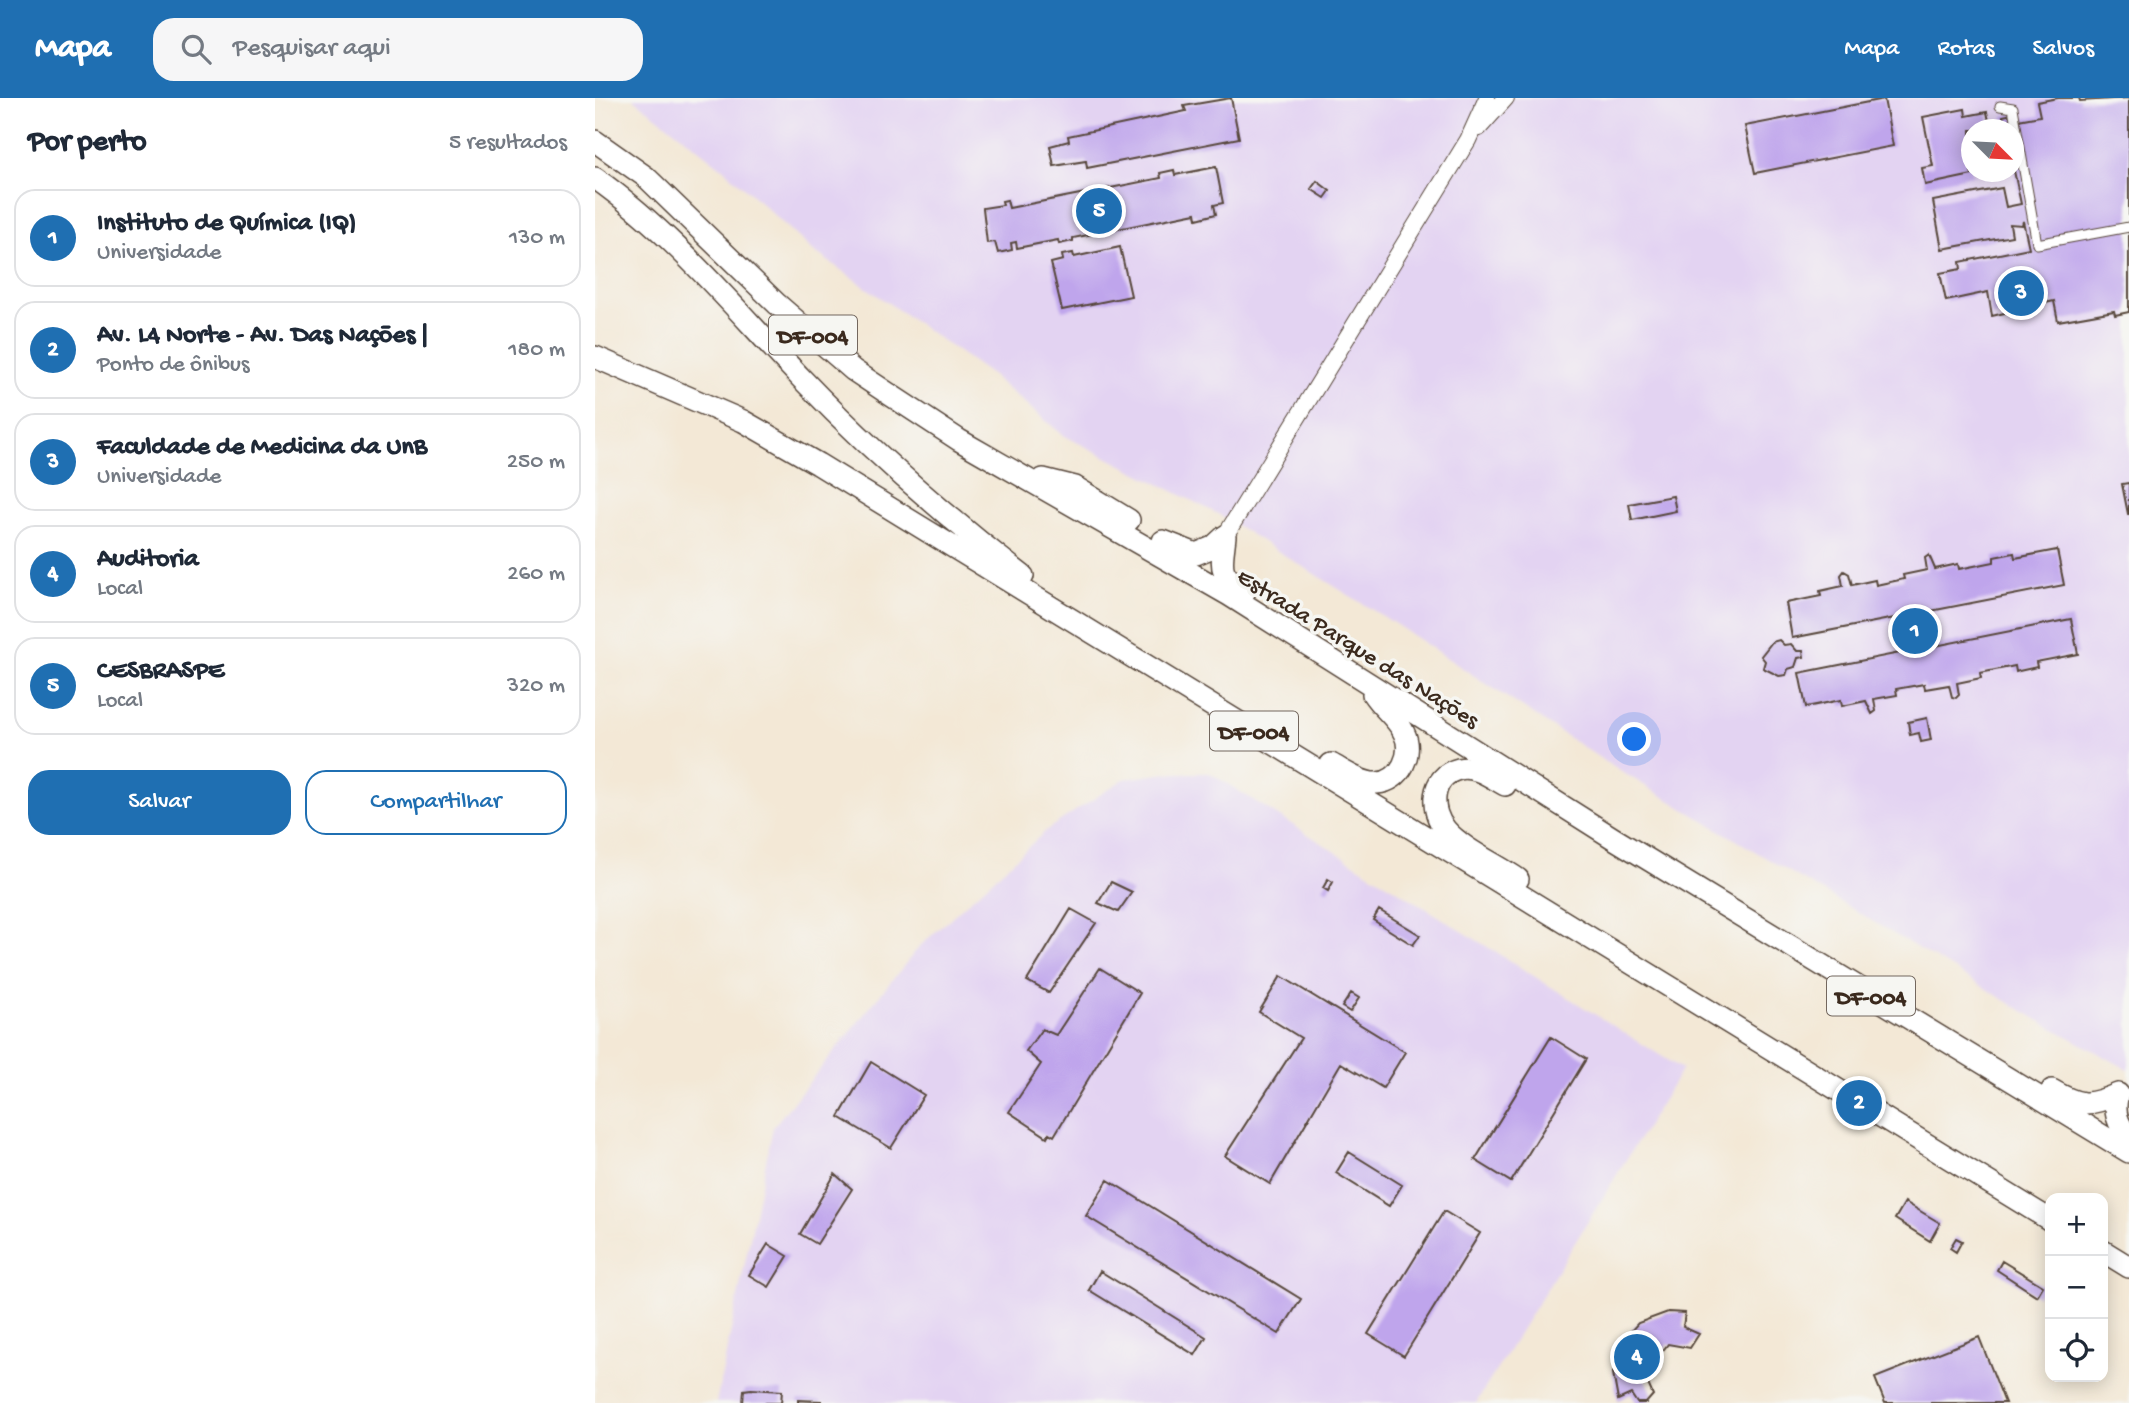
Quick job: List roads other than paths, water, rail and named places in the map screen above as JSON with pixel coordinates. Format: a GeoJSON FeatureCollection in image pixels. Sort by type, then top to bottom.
{"type":"FeatureCollection","features":[{"type":"Feature","properties":{"kind":"highway","name":"Estrada Parque das Nações"},"geometry":{"type":"LineString","coordinates":[[595,141],[646,177],[777,304],[853,370],[959,440],[1219,589],[1613,838],[2129,1152]]}},
{"type":"Feature","properties":{"kind":"highway"},"geometry":{"type":"LineString","coordinates":[[595,178],[636,208],[683,253],[809,386],[889,464],[953,521],[1094,634]]}},
{"type":"Feature","properties":{"kind":"highway","name":"DF-004"},"geometry":{"type":"LineString","coordinates":[[595,357],[743,421],[1221,710],[2045,1217]]}},
{"type":"Feature","properties":{"kind":"highway"},"geometry":{"type":"LineString","coordinates":[[1029,480],[1050,479],[1075,488],[1186,553],[1196,555],[1225,536]]}},
{"type":"Feature","properties":{"kind":"highway"},"geometry":{"type":"LineString","coordinates":[[1221,710],[1239,711],[1255,718],[1345,772],[1377,783],[1392,778],[1403,767],[1409,750],[1404,732],[1381,705],[1357,662],[1225,577],[1221,567],[1225,536]]}},
{"type":"Feature","properties":{"kind":"highway"},"geometry":{"type":"LineString","coordinates":[[1577,930],[1541,894],[1447,832],[1435,814],[1433,797],[1441,781],[1458,769],[1474,769],[1556,816],[1613,838]]}},
{"type":"Feature","properties":{"kind":"highway"},"geometry":{"type":"LineString","coordinates":[[1952,1046],[2007,1065],[2079,1104],[2102,1101],[2118,1094],[2114,1109],[2120,1126],[2129,1138]]}},
{"type":"Feature","properties":{"kind":"highway"},"geometry":{"type":"LineString","coordinates":[[2108,1254],[2129,1267]]}},
{"type":"Feature","properties":{"kind":"street"},"geometry":{"type":"LineString","coordinates":[[1225,536],[1468,140],[1487,98]]}},
{"type":"Feature","properties":{"kind":"street"},"geometry":{"type":"LineString","coordinates":[[1468,140],[1506,98]]}},
{"type":"Feature","properties":{"kind":"street"},"geometry":{"type":"LineString","coordinates":[[2000,106],[2013,108],[2037,244],[2129,227]]}},
{"type":"Feature","properties":{"kind":"place","name":"CESBRASPE"},"geometry":{"type":"Point","coordinates":[1099,211]}},
{"type":"Feature","properties":{"kind":"place","name":"Faculdade de Medicina da UnB"},"geometry":{"type":"Point","coordinates":[2021,293]}},
{"type":"Feature","properties":{"kind":"place","name":"Instituto de Química (IQ)"},"geometry":{"type":"Point","coordinates":[1915,631]}},
{"type":"Feature","properties":{"kind":"place","name":"Av. L4 Norte - Av. Das Nações |"},"geometry":{"type":"Point","coordinates":[1859,1103]}},
{"type":"Feature","properties":{"kind":"place","name":"Auditoria"},"geometry":{"type":"Point","coordinates":[1637,1357]}}]}
